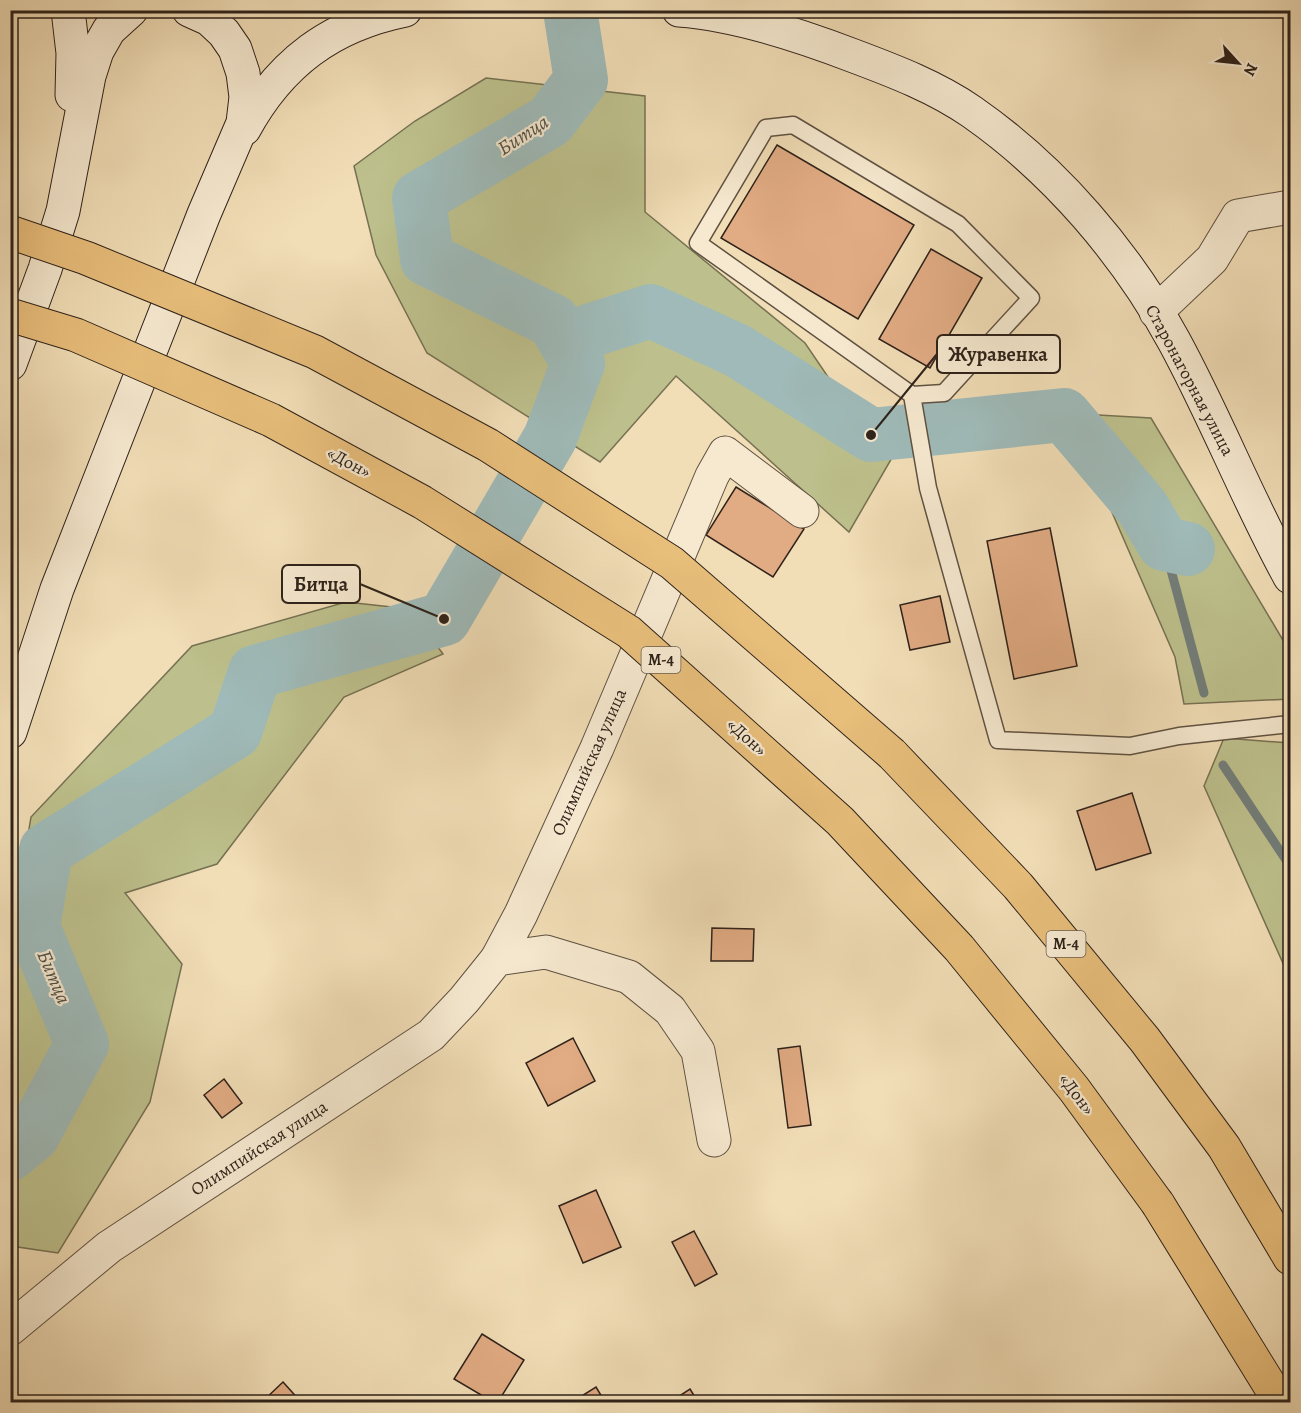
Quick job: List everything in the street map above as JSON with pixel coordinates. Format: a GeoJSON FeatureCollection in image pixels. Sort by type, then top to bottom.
{"type":"FeatureCollection","features":[{"type":"Feature","properties":{"kind":"highway","name":"М-4"},"geometry":{"type":"LineString","coordinates":[[10,232],[86,258],[315,352],[488,445],[672,563],[892,754],[1018,886],[1145,1040],[1224,1147],[1290,1258]]}},
{"type":"Feature","properties":{"kind":"highway","name":"«Дон»"},"geometry":{"type":"LineString","coordinates":[[10,315],[75,336],[271,420],[422,502],[629,632],[840,821],[951,940],[1074,1089],[1158,1204],[1280,1402]]}},
{"type":"Feature","properties":{"kind":"main road"},"geometry":{"type":"LineString","coordinates":[[68,10],[73,53],[71,168]]}},
{"type":"Feature","properties":{"kind":"main road"},"geometry":{"type":"LineString","coordinates":[[10,364],[63,211],[89,76],[97,51],[109,30],[131,10]]}},
{"type":"Feature","properties":{"kind":"main road"},"geometry":{"type":"LineString","coordinates":[[10,732],[57,590],[204,214],[243,123],[246,98],[243,73],[234,49],[224,33],[209,19],[189,10]]}},
{"type":"Feature","properties":{"kind":"main road"},"geometry":{"type":"LineString","coordinates":[[220,10],[238,10]]}},
{"type":"Feature","properties":{"kind":"main road"},"geometry":{"type":"LineString","coordinates":[[231,152],[254,111],[298,58],[322,40],[348,27],[373,17],[405,10]]}},
{"type":"Feature","properties":{"kind":"main road","name":"Старонагорная улица"},"geometry":{"type":"LineString","coordinates":[[679,10],[720,16],[832,47],[884,67],[935,90],[972,112],[1047,174],[1119,256],[1156,312],[1179,351],[1290,577]]}},
{"type":"Feature","properties":{"kind":"main road"},"geometry":{"type":"LineString","coordinates":[[1156,312],[1212,259],[1238,216],[1290,207]]}},
{"type":"Feature","properties":{"kind":"main road","name":"Олимпийская улица"},"geometry":{"type":"LineString","coordinates":[[10,1329],[110,1247],[431,1035],[464,1000],[497,959],[521,914],[592,758],[712,476],[725,453],[801,511]]}},
{"type":"Feature","properties":{"kind":"main road"},"geometry":{"type":"LineString","coordinates":[[10,679],[57,590]]}},
{"type":"Feature","properties":{"kind":"main road"},"geometry":{"type":"LineString","coordinates":[[497,959],[546,952],[629,977],[670,1010],[698,1051],[714,1140]]}},
{"type":"Feature","properties":{"kind":"lane"},"geometry":{"type":"LineString","coordinates":[[912,395],[944,393],[1031,298],[958,224],[793,124],[766,128],[698,243],[912,395],[928,488],[998,740],[1130,746],[1179,736],[1290,724]]}},
{"type":"Feature","properties":{"kind":"green space"},"geometry":{"type":"Polygon","coordinates":[[[486,78],[645,96],[645,212],[805,343],[843,399],[893,456],[849,532],[676,376],[600,462],[427,353],[376,255],[354,166],[415,121],[486,78]]]}},
{"type":"Feature","properties":{"kind":"green space"},"geometry":{"type":"Polygon","coordinates":[[[1098,415],[1151,418],[1290,652],[1290,699],[1184,704],[1175,657],[1094,471],[1098,415]]]}},
{"type":"Feature","properties":{"kind":"green space"},"geometry":{"type":"Polygon","coordinates":[[[346,602],[410,609],[443,654],[344,697],[217,864],[125,893],[182,964],[150,1102],[58,1253],[11,1246],[11,937],[31,817],[192,646],[346,602]]]}},
{"type":"Feature","properties":{"kind":"green space"},"geometry":{"type":"Polygon","coordinates":[[[1224,738],[1290,743],[1290,979],[1204,786],[1224,738]]]}},
{"type":"Feature","properties":{"kind":"building"},"geometry":{"type":"Polygon","coordinates":[[[777,145],[914,225],[858,319],[721,238],[777,145]]]}},
{"type":"Feature","properties":{"kind":"building"},"geometry":{"type":"Polygon","coordinates":[[[931,249],[982,278],[930,368],[879,339],[931,249]]]}},
{"type":"Feature","properties":{"kind":"building"},"geometry":{"type":"Polygon","coordinates":[[[736,487],[804,529],[773,577],[706,535],[736,487]]]}},
{"type":"Feature","properties":{"kind":"building"},"geometry":{"type":"Polygon","coordinates":[[[1050,528],[1077,666],[1014,679],[987,541],[1050,528]]]}},
{"type":"Feature","properties":{"kind":"building"},"geometry":{"type":"Polygon","coordinates":[[[940,596],[950,642],[910,650],[900,605],[940,596]]]}},
{"type":"Feature","properties":{"kind":"building"},"geometry":{"type":"Polygon","coordinates":[[[1132,793],[1151,853],[1096,870],[1077,811],[1132,793]]]}},
{"type":"Feature","properties":{"kind":"building"},"geometry":{"type":"Polygon","coordinates":[[[712,928],[754,929],[753,961],[711,961],[712,928]]]}},
{"type":"Feature","properties":{"kind":"building"},"geometry":{"type":"Polygon","coordinates":[[[573,1038],[595,1081],[548,1106],[526,1063],[573,1038]]]}},
{"type":"Feature","properties":{"kind":"building"},"geometry":{"type":"Polygon","coordinates":[[[800,1046],[811,1125],[788,1128],[778,1049],[800,1046]]]}},
{"type":"Feature","properties":{"kind":"building"},"geometry":{"type":"Polygon","coordinates":[[[224,1079],[242,1103],[222,1118],[204,1095],[224,1079]]]}},
{"type":"Feature","properties":{"kind":"building"},"geometry":{"type":"Polygon","coordinates":[[[596,1190],[621,1247],[583,1263],[559,1206],[596,1190]]]}},
{"type":"Feature","properties":{"kind":"building"},"geometry":{"type":"Polygon","coordinates":[[[694,1231],[717,1274],[695,1286],[672,1242],[694,1231]]]}},
{"type":"Feature","properties":{"kind":"building"},"geometry":{"type":"Polygon","coordinates":[[[482,1334],[524,1360],[498,1402],[493,1402],[454,1379],[482,1334]]]}},
{"type":"Feature","properties":{"kind":"building"},"geometry":{"type":"Polygon","coordinates":[[[283,1382],[301,1402],[262,1402],[283,1382]]]}},
{"type":"Feature","properties":{"kind":"building"},"geometry":{"type":"Polygon","coordinates":[[[596,1387],[605,1402],[572,1402],[596,1387]]]}},
{"type":"Feature","properties":{"kind":"building"},"geometry":{"type":"Polygon","coordinates":[[[690,1389],[698,1402],[670,1402],[690,1389]]]}},
{"type":"Feature","properties":{"kind":"waterway","name":"Битца"},"geometry":{"type":"LineString","coordinates":[[10,1154],[33,1135],[82,1044],[33,927],[46,850],[235,732],[255,672],[444,619],[550,438],[578,363],[553,321],[427,259],[419,198],[550,121],[581,80],[570,10]]}},
{"type":"Feature","properties":{"kind":"waterway"},"geometry":{"type":"LineString","coordinates":[[564,339],[651,311],[738,351],[871,435],[1064,415],[1142,507],[1164,544],[1188,549]]}},
{"type":"Feature","properties":{"kind":"waterway"},"geometry":{"type":"LineString","coordinates":[[1164,544],[1204,693]]}},
{"type":"Feature","properties":{"kind":"waterway"},"geometry":{"type":"LineString","coordinates":[[1223,765],[1290,866]]}},
{"type":"Feature","properties":{"kind":"place","name":"Журавенка"},"geometry":{"type":"Point","coordinates":[871,435]}},
{"type":"Feature","properties":{"kind":"place","name":"Битца"},"geometry":{"type":"Point","coordinates":[444,619]}}]}
